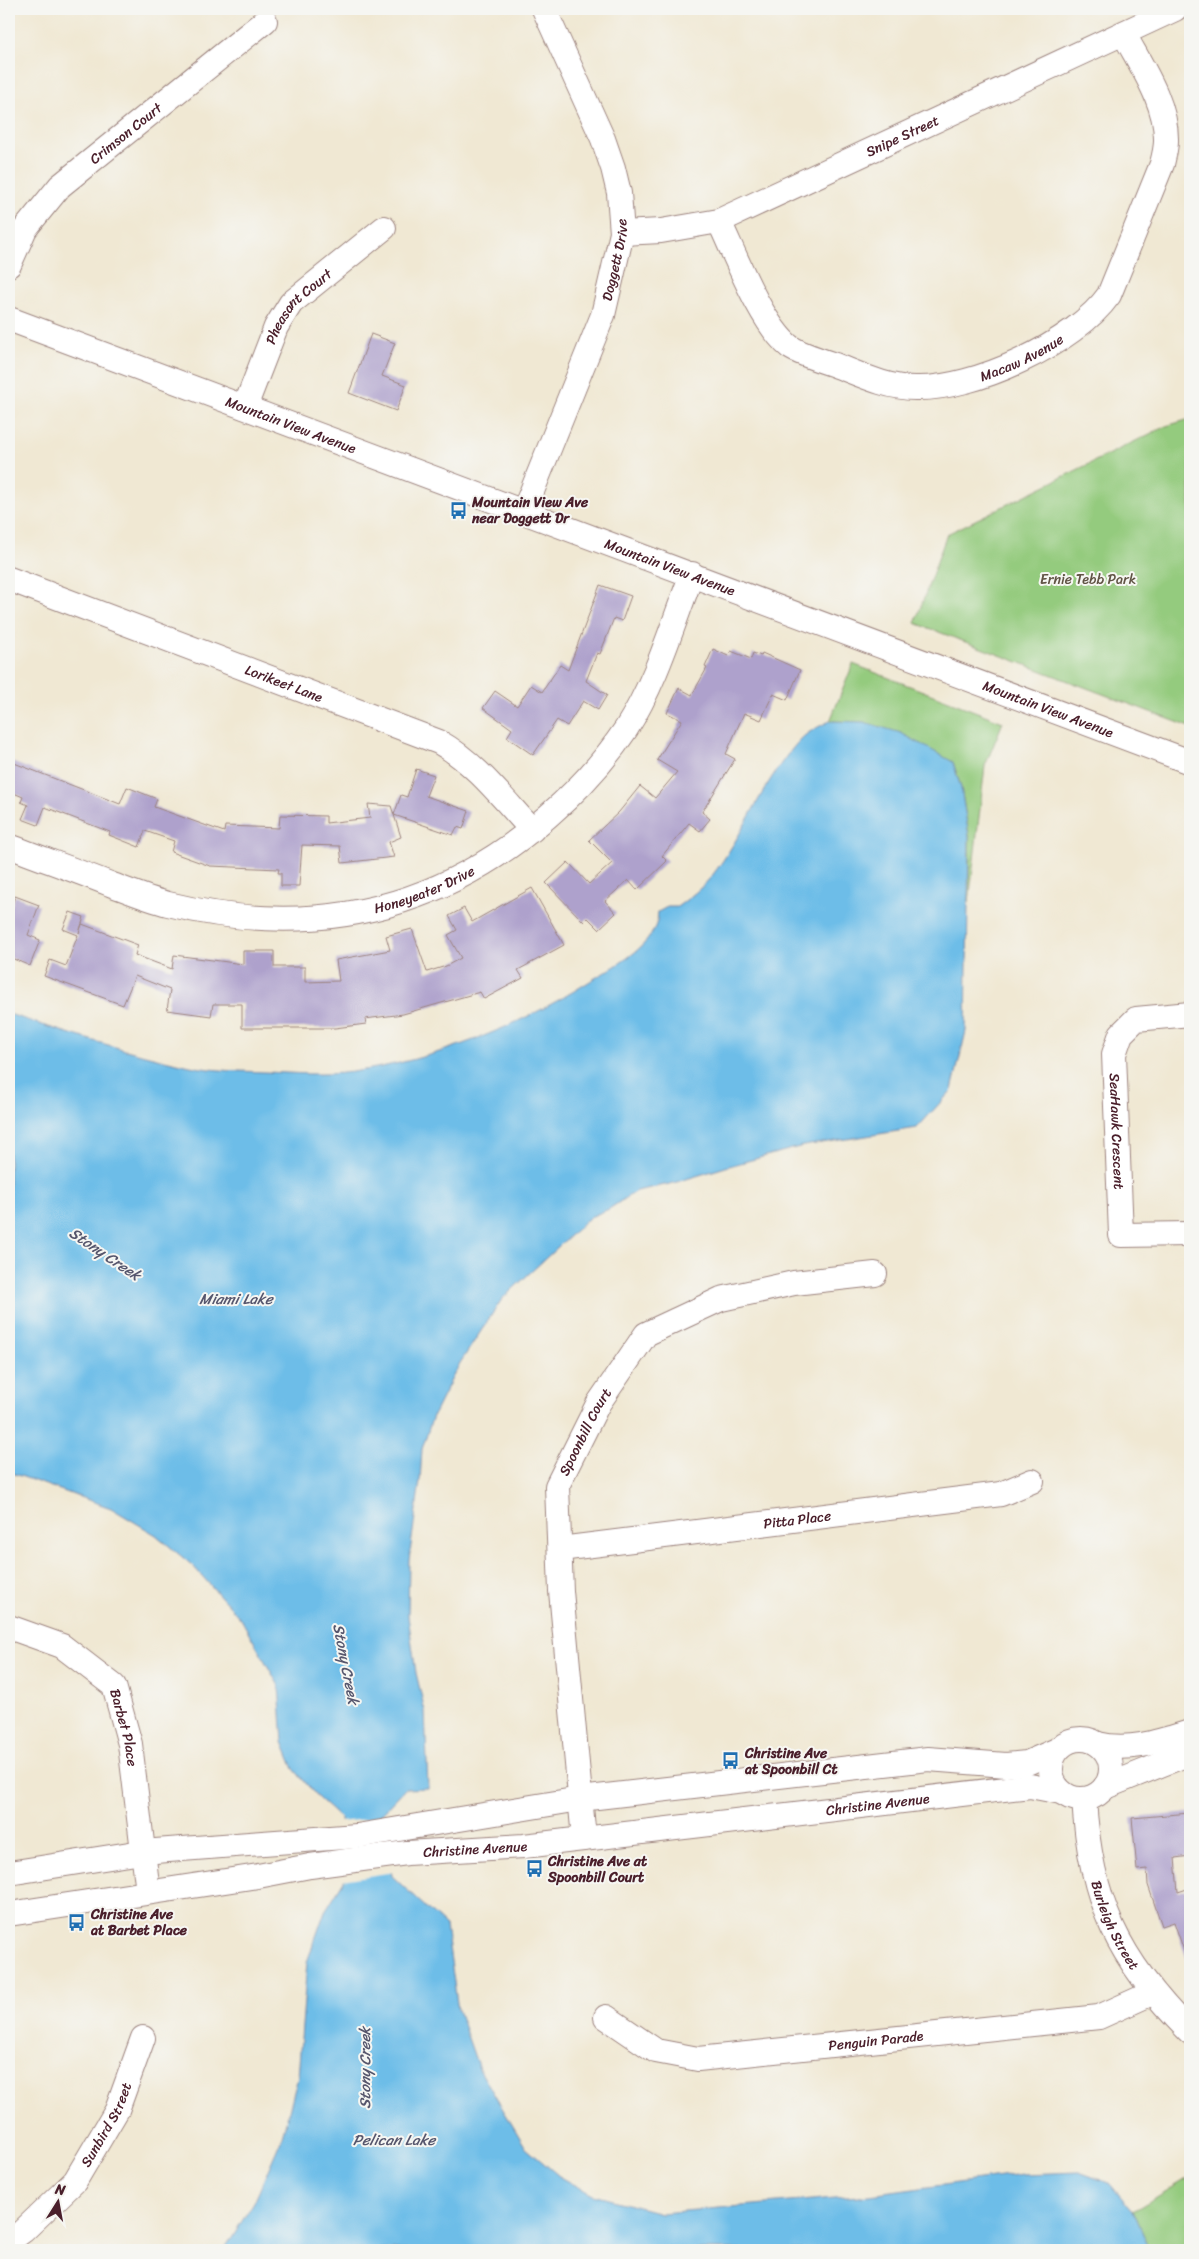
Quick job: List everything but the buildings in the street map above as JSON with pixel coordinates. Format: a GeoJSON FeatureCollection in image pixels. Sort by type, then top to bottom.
{"type":"FeatureCollection","features":[{"type":"Feature","properties":{"kind":"street","name":"Doggett Drive"},"geometry":{"type":"LineString","coordinates":[[524,511],[603,315],[622,233],[619,193],[603,139],[544,9]]}},
{"type":"Feature","properties":{"kind":"street","name":"Snipe Street"},"geometry":{"type":"LineString","coordinates":[[622,233],[693,227],[719,221],[1175,9]]}},
{"type":"Feature","properties":{"kind":"street","name":"Crimson Court"},"geometry":{"type":"LineString","coordinates":[[9,265],[25,228],[60,186],[265,21]]}},
{"type":"Feature","properties":{"kind":"street","name":"Macaw Avenue"},"geometry":{"type":"LineString","coordinates":[[719,221],[764,314],[775,331],[791,348],[884,384],[914,388],[944,387],[999,369],[1048,346],[1080,325],[1098,310],[1109,295],[1162,164],[1166,141],[1164,121],[1157,101],[1124,34]]}},
{"type":"Feature","properties":{"kind":"street","name":"Pheasant Court"},"geometry":{"type":"LineString","coordinates":[[245,407],[276,327],[291,303],[384,228]]}},
{"type":"Feature","properties":{"kind":"street","name":"Mountain View Avenue"},"geometry":{"type":"LineString","coordinates":[[9,319],[1190,762]]}},
{"type":"Feature","properties":{"kind":"street","name":"Honeyeater Drive"},"geometry":{"type":"LineString","coordinates":[[9,846],[166,904],[239,917],[309,919],[338,916],[388,905],[443,886],[492,860],[532,830],[575,793],[603,760],[625,730],[648,687],[692,574]]}},
{"type":"Feature","properties":{"kind":"street","name":"Lorikeet Lane"},"geometry":{"type":"LineString","coordinates":[[9,579],[438,742],[455,751],[475,767],[532,830]]}},
{"type":"Feature","properties":{"kind":"street","name":"SeaHawk Crescent"},"geometry":{"type":"LineString","coordinates":[[1190,1014],[1136,1019],[1121,1034],[1114,1054],[1121,1234],[1190,1234]]}},
{"type":"Feature","properties":{"kind":"street","name":"Spoonbill Court"},"geometry":{"type":"LineString","coordinates":[[584,1839],[560,1549],[557,1486],[598,1404],[646,1334],[721,1299],[794,1283],[875,1274]]}},
{"type":"Feature","properties":{"kind":"street","name":"Pitta Place"},"geometry":{"type":"LineString","coordinates":[[560,1549],[1001,1494],[1032,1481]]}},
{"type":"Feature","properties":{"kind":"street","name":"Barbet Place"},"geometry":{"type":"LineString","coordinates":[[9,1627],[62,1646],[114,1686],[130,1744],[148,1892]]}},
{"type":"Feature","properties":{"kind":"street"},"geometry":{"type":"LineString","coordinates":[[1190,1732],[1156,1742],[1114,1748],[1089,1740],[1076,1739],[1066,1742],[1057,1750],[1051,1761],[1050,1774],[1053,1782],[1061,1792],[1070,1798],[1084,1799],[1093,1797],[1105,1787],[1190,1753]]}},
{"type":"Feature","properties":{"kind":"street"},"geometry":{"type":"LineString","coordinates":[[1098,1744],[1106,1753],[1111,1765],[1109,1780],[1105,1787]]}},
{"type":"Feature","properties":{"kind":"street","name":"Christine Avenue"},"geometry":{"type":"LineString","coordinates":[[9,1873],[142,1852],[357,1836],[580,1799],[928,1759],[1006,1765],[1027,1763],[1057,1750]]}},
{"type":"Feature","properties":{"kind":"street","name":"Christine Avenue"},"geometry":{"type":"LineString","coordinates":[[9,1914],[258,1876],[310,1866],[407,1853],[524,1846],[1030,1786],[1061,1792]]}},
{"type":"Feature","properties":{"kind":"street","name":"Burleigh Street"},"geometry":{"type":"LineString","coordinates":[[1084,1799],[1086,1833],[1096,1884],[1111,1925],[1125,1954],[1152,1993],[1190,2032]]}},
{"type":"Feature","properties":{"kind":"street","name":"Penguin Parade"},"geometry":{"type":"LineString","coordinates":[[606,2017],[656,2051],[698,2060],[1099,2017],[1152,1993]]}},
{"type":"Feature","properties":{"kind":"street","name":"Sunbird Street"},"geometry":{"type":"LineString","coordinates":[[9,2241],[23,2231],[75,2181],[117,2110],[144,2038]]}},
{"type":"Feature","properties":{"kind":"green space","name":"Ernie Tebb Park"},"geometry":{"type":"Polygon","coordinates":[[[1190,419],[1190,727],[915,623],[947,534],[1166,426],[1190,419]]]}},
{"type":"Feature","properties":{"kind":"green space"},"geometry":{"type":"Polygon","coordinates":[[[853,664],[1003,722],[985,766],[969,902],[969,836],[961,788],[953,762],[864,722],[830,721],[853,664]]]}},
{"type":"Feature","properties":{"kind":"green space"},"geometry":{"type":"Polygon","coordinates":[[[1190,2177],[1190,2250],[1150,2250],[1133,2211],[1190,2177]]]}},
{"type":"Feature","properties":{"kind":"water","name":"Miami Lake"},"geometry":{"type":"Polygon","coordinates":[[[830,721],[864,722],[901,733],[953,762],[961,788],[969,836],[966,1031],[952,1090],[917,1128],[803,1146],[670,1184],[636,1191],[609,1209],[590,1217],[502,1299],[460,1363],[433,1416],[422,1449],[420,1481],[409,1560],[408,1616],[416,1673],[425,1711],[428,1788],[405,1789],[382,1813],[392,1876],[446,1926],[458,2010],[479,2069],[526,2148],[559,2176],[593,2195],[661,2213],[870,2195],[1023,2174],[1079,2172],[1109,2183],[1133,2211],[1150,2250],[224,2250],[254,2202],[281,2140],[298,2077],[307,1962],[325,1911],[345,1879],[341,1819],[319,1799],[294,1769],[283,1742],[279,1686],[241,1619],[193,1566],[156,1535],[111,1508],[9,1472],[9,1014],[76,1036],[144,1055],[209,1069],[320,1074],[352,1072],[414,1059],[474,1040],[503,1028],[560,999],[632,955],[650,936],[656,924],[658,912],[667,907],[677,907],[711,877],[734,843],[776,771],[801,739],[830,721]]]}},
{"type":"Feature","properties":{"kind":"pier"},"geometry":{"type":"Polygon","coordinates":[[[385,1817],[394,1872],[342,1880],[339,1822],[385,1817]]]}},
{"type":"Feature","properties":{"kind":"place","name":"Mountain View Ave near Doggett Dr"},"geometry":{"type":"Point","coordinates":[458,510]}},
{"type":"Feature","properties":{"kind":"place","name":"Christine Ave at Spoonbill Ct"},"geometry":{"type":"Point","coordinates":[731,1761]}},
{"type":"Feature","properties":{"kind":"place","name":"Christine Ave at Spoonbill Court"},"geometry":{"type":"Point","coordinates":[534,1869]}},
{"type":"Feature","properties":{"kind":"place","name":"Christine Ave at Barbet Place"},"geometry":{"type":"Point","coordinates":[77,1922]}},
{"type":"Feature","properties":{"kind":"water label","name":"Stony Creek"},"geometry":{"type":"Point","coordinates":[105,1254]}},
{"type":"Feature","properties":{"kind":"water label","name":"Stony Creek"},"geometry":{"type":"Point","coordinates":[346,1664]}},
{"type":"Feature","properties":{"kind":"water label","name":"Stony Creek"},"geometry":{"type":"Point","coordinates":[365,2068]}},
{"type":"Feature","properties":{"kind":"water label","name":"Pelican Lake"},"geometry":{"type":"Point","coordinates":[394,2140]}}]}
